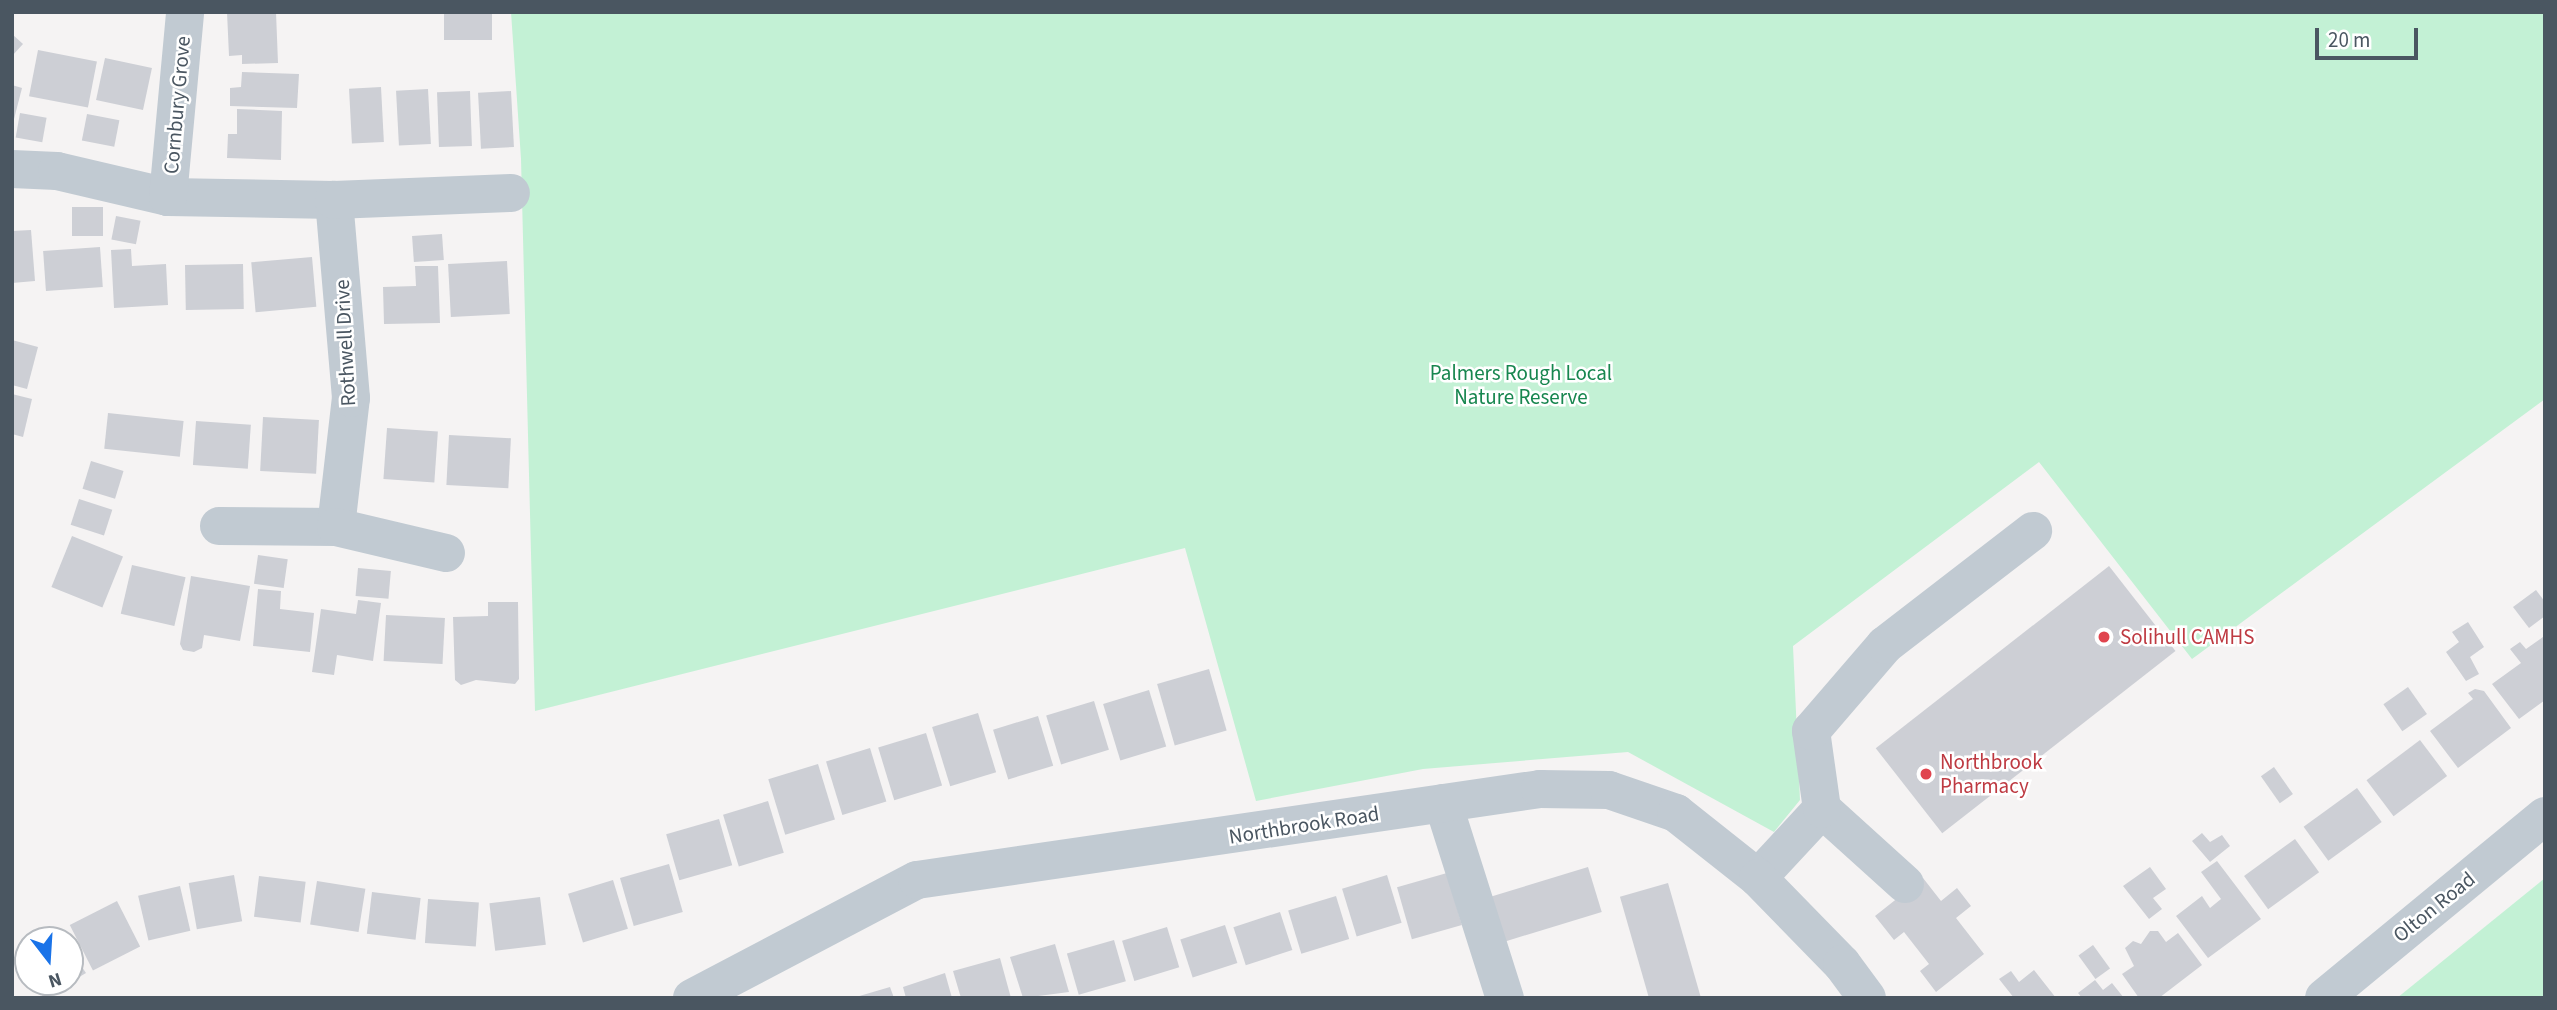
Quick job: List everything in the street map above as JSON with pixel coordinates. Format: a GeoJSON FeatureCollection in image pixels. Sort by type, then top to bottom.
{"type":"FeatureCollection","features":[{"type":"Feature","properties":{"kind":"street","name":"Cornbury Grove"},"geometry":{"type":"LineString","coordinates":[[169,197],[185,12]]}},
{"type":"Feature","properties":{"kind":"street"},"geometry":{"type":"LineString","coordinates":[[12,169],[57,171],[169,197],[334,200],[397,194],[510,193]]}},
{"type":"Feature","properties":{"kind":"street","name":"Rothwell Drive"},"geometry":{"type":"LineString","coordinates":[[334,200],[351,398],[336,527]]}},
{"type":"Feature","properties":{"kind":"street"},"geometry":{"type":"LineString","coordinates":[[219,526],[336,527],[446,553]]}},
{"type":"Feature","properties":{"kind":"street"},"geometry":{"type":"LineString","coordinates":[[1905,884],[1822,809],[1811,731],[1885,645],[2033,531]]}},
{"type":"Feature","properties":{"kind":"street","name":"Northbrook Road"},"geometry":{"type":"LineString","coordinates":[[692,998],[917,880],[1540,789],[1609,790],[1676,813],[1758,878],[1842,964],[1867,998]]}},
{"type":"Feature","properties":{"kind":"street"},"geometry":{"type":"LineString","coordinates":[[1443,803],[1505,998]]}},
{"type":"Feature","properties":{"kind":"street"},"geometry":{"type":"LineString","coordinates":[[1758,878],[1822,809]]}},
{"type":"Feature","properties":{"kind":"street","name":"Olton Road"},"geometry":{"type":"LineString","coordinates":[[2324,998],[2545,816]]}},
{"type":"Feature","properties":{"kind":"green space","name":"Palmers Rough Local Nature Reserve"},"geometry":{"type":"Polygon","coordinates":[[[511,12],[2545,12],[2545,399],[2192,659],[2039,462],[1793,646],[1800,800],[1774,832],[1628,752],[1423,769],[1256,801],[1185,548],[535,711],[521,159],[511,12]]]}},
{"type":"Feature","properties":{"kind":"green space"},"geometry":{"type":"Polygon","coordinates":[[[2545,878],[2545,998],[2397,998],[2545,878]]]}},
{"type":"Feature","properties":{"kind":"building"},"geometry":{"type":"Polygon","coordinates":[[[227,12],[276,12],[278,63],[242,64],[242,55],[229,56],[227,12]]]}},
{"type":"Feature","properties":{"kind":"building"},"geometry":{"type":"Polygon","coordinates":[[[444,12],[492,12],[492,40],[444,40],[444,12]]]}},
{"type":"Feature","properties":{"kind":"building"},"geometry":{"type":"Polygon","coordinates":[[[12,34],[23,44],[12,56],[12,34]]]}},
{"type":"Feature","properties":{"kind":"building"},"geometry":{"type":"Polygon","coordinates":[[[38,50],[97,61],[88,108],[29,96],[38,50]]]}},
{"type":"Feature","properties":{"kind":"building"},"geometry":{"type":"Polygon","coordinates":[[[105,58],[152,68],[143,110],[96,100],[105,58]]]}},
{"type":"Feature","properties":{"kind":"building"},"geometry":{"type":"Polygon","coordinates":[[[242,72],[299,74],[297,108],[230,106],[230,88],[241,87],[242,72]]]}},
{"type":"Feature","properties":{"kind":"building"},"geometry":{"type":"Polygon","coordinates":[[[12,85],[22,88],[13,123],[12,123],[12,85]]]}},
{"type":"Feature","properties":{"kind":"building"},"geometry":{"type":"Polygon","coordinates":[[[381,87],[384,142],[352,144],[349,89],[381,87]]]}},
{"type":"Feature","properties":{"kind":"building"},"geometry":{"type":"Polygon","coordinates":[[[428,89],[431,144],[399,146],[396,91],[428,89]]]}},
{"type":"Feature","properties":{"kind":"building"},"geometry":{"type":"Polygon","coordinates":[[[470,91],[472,146],[439,147],[437,92],[470,91]]]}},
{"type":"Feature","properties":{"kind":"building"},"geometry":{"type":"Polygon","coordinates":[[[511,91],[514,147],[481,149],[478,93],[511,91]]]}},
{"type":"Feature","properties":{"kind":"building"},"geometry":{"type":"Polygon","coordinates":[[[237,109],[282,111],[281,160],[227,158],[228,134],[237,134],[237,109]]]}},
{"type":"Feature","properties":{"kind":"building"},"geometry":{"type":"Polygon","coordinates":[[[20,113],[47,118],[42,142],[16,138],[20,113]]]}},
{"type":"Feature","properties":{"kind":"building"},"geometry":{"type":"Polygon","coordinates":[[[87,114],[119,120],[114,147],[82,141],[87,114]]]}},
{"type":"Feature","properties":{"kind":"building"},"geometry":{"type":"Polygon","coordinates":[[[72,207],[103,207],[103,236],[72,236],[72,207]]]}},
{"type":"Feature","properties":{"kind":"building"},"geometry":{"type":"Polygon","coordinates":[[[116,216],[141,221],[136,244],[111,240],[116,216]]]}},
{"type":"Feature","properties":{"kind":"building"},"geometry":{"type":"Polygon","coordinates":[[[31,230],[35,281],[12,283],[12,231],[31,230]]]}},
{"type":"Feature","properties":{"kind":"building"},"geometry":{"type":"Polygon","coordinates":[[[442,234],[444,260],[414,262],[412,236],[442,234]]]}},
{"type":"Feature","properties":{"kind":"building"},"geometry":{"type":"Polygon","coordinates":[[[100,247],[103,287],[46,291],[43,251],[100,247]]]}},
{"type":"Feature","properties":{"kind":"building"},"geometry":{"type":"Polygon","coordinates":[[[131,249],[132,266],[166,264],[168,305],[114,308],[111,250],[131,249]]]}},
{"type":"Feature","properties":{"kind":"building"},"geometry":{"type":"Polygon","coordinates":[[[312,257],[316,307],[256,312],[251,262],[312,257]]]}},
{"type":"Feature","properties":{"kind":"building"},"geometry":{"type":"Polygon","coordinates":[[[507,261],[510,314],[451,317],[448,264],[507,261]]]}},
{"type":"Feature","properties":{"kind":"building"},"geometry":{"type":"Polygon","coordinates":[[[243,264],[244,309],[186,310],[185,265],[243,264]]]}},
{"type":"Feature","properties":{"kind":"building"},"geometry":{"type":"Polygon","coordinates":[[[415,266],[438,266],[440,323],[384,324],[383,287],[416,286],[415,266]]]}},
{"type":"Feature","properties":{"kind":"building"},"geometry":{"type":"Polygon","coordinates":[[[12,340],[38,347],[27,389],[12,385],[12,340]]]}},
{"type":"Feature","properties":{"kind":"building"},"geometry":{"type":"Polygon","coordinates":[[[12,394],[32,399],[23,437],[12,434],[12,394]]]}},
{"type":"Feature","properties":{"kind":"building"},"geometry":{"type":"Polygon","coordinates":[[[108,413],[184,421],[180,457],[104,449],[108,413]]]}},
{"type":"Feature","properties":{"kind":"building"},"geometry":{"type":"Polygon","coordinates":[[[263,417],[319,420],[316,474],[260,471],[263,417]]]}},
{"type":"Feature","properties":{"kind":"building"},"geometry":{"type":"Polygon","coordinates":[[[196,421],[251,425],[248,469],[193,465],[196,421]]]}},
{"type":"Feature","properties":{"kind":"building"},"geometry":{"type":"Polygon","coordinates":[[[387,428],[438,432],[434,482],[383,479],[387,428]]]}},
{"type":"Feature","properties":{"kind":"building"},"geometry":{"type":"Polygon","coordinates":[[[449,435],[511,438],[508,488],[446,485],[449,435]]]}},
{"type":"Feature","properties":{"kind":"building"},"geometry":{"type":"Polygon","coordinates":[[[91,461],[124,471],[115,499],[83,489],[91,461]]]}},
{"type":"Feature","properties":{"kind":"building"},"geometry":{"type":"Polygon","coordinates":[[[79,499],[112,510],[104,535],[71,525],[79,499]]]}},
{"type":"Feature","properties":{"kind":"building"},"geometry":{"type":"Polygon","coordinates":[[[72,536],[123,557],[102,608],[51,587],[72,536]]]}},
{"type":"Feature","properties":{"kind":"building"},"geometry":{"type":"Polygon","coordinates":[[[258,555],[288,559],[284,588],[254,584],[258,555]]]}},
{"type":"Feature","properties":{"kind":"building"},"geometry":{"type":"Polygon","coordinates":[[[132,565],[186,577],[174,626],[121,614],[132,565]]]}},
{"type":"Feature","properties":{"kind":"building"},"geometry":{"type":"Polygon","coordinates":[[[2109,566],[2175,651],[1942,833],[1876,748],[2109,566]]]}},
{"type":"Feature","properties":{"kind":"building"},"geometry":{"type":"Polygon","coordinates":[[[358,568],[391,571],[388,599],[356,596],[358,568]]]}},
{"type":"Feature","properties":{"kind":"building"},"geometry":{"type":"Polygon","coordinates":[[[191,576],[250,586],[240,641],[204,635],[202,648],[194,652],[183,650],[180,644],[191,576]]]}},
{"type":"Feature","properties":{"kind":"building"},"geometry":{"type":"Polygon","coordinates":[[[258,589],[281,591],[280,609],[314,613],[310,652],[253,646],[258,589]]]}},
{"type":"Feature","properties":{"kind":"building"},"geometry":{"type":"Polygon","coordinates":[[[2536,590],[2545,602],[2545,616],[2529,628],[2513,607],[2536,590]]]}},
{"type":"Feature","properties":{"kind":"building"},"geometry":{"type":"Polygon","coordinates":[[[358,600],[381,603],[373,661],[337,655],[334,675],[312,672],[321,609],[356,614],[358,600]]]}},
{"type":"Feature","properties":{"kind":"building"},"geometry":{"type":"Polygon","coordinates":[[[488,602],[518,602],[519,679],[515,684],[476,680],[461,685],[455,680],[453,617],[488,616],[488,602]]]}},
{"type":"Feature","properties":{"kind":"building"},"geometry":{"type":"Polygon","coordinates":[[[386,615],[445,618],[443,664],[384,661],[386,615]]]}},
{"type":"Feature","properties":{"kind":"building"},"geometry":{"type":"Polygon","coordinates":[[[2468,622],[2484,647],[2470,657],[2479,674],[2466,681],[2446,652],[2459,642],[2452,632],[2468,622]]]}},
{"type":"Feature","properties":{"kind":"building"},"geometry":{"type":"Polygon","coordinates":[[[2543,637],[2545,700],[2519,719],[2492,684],[2521,663],[2510,649],[2520,642],[2526,649],[2543,637]]]}},
{"type":"Feature","properties":{"kind":"building"},"geometry":{"type":"Polygon","coordinates":[[[1209,669],[1227,731],[1175,745],[1157,684],[1209,669]]]}},
{"type":"Feature","properties":{"kind":"building"},"geometry":{"type":"Polygon","coordinates":[[[2408,687],[2427,714],[2402,731],[2383,704],[2408,687]]]}},
{"type":"Feature","properties":{"kind":"building"},"geometry":{"type":"Polygon","coordinates":[[[2475,689],[2484,691],[2511,728],[2458,768],[2430,731],[2473,699],[2468,693],[2475,689]]]}},
{"type":"Feature","properties":{"kind":"building"},"geometry":{"type":"Polygon","coordinates":[[[1149,690],[1166,746],[1120,760],[1103,704],[1149,690]]]}},
{"type":"Feature","properties":{"kind":"building"},"geometry":{"type":"Polygon","coordinates":[[[1094,701],[1109,750],[1061,764],[1046,716],[1094,701]]]}},
{"type":"Feature","properties":{"kind":"building"},"geometry":{"type":"Polygon","coordinates":[[[978,713],[996,772],[950,786],[932,727],[978,713]]]}},
{"type":"Feature","properties":{"kind":"building"},"geometry":{"type":"Polygon","coordinates":[[[1038,716],[1053,766],[1008,779],[993,730],[1038,716]]]}},
{"type":"Feature","properties":{"kind":"building"},"geometry":{"type":"Polygon","coordinates":[[[926,733],[942,786],[894,800],[878,748],[926,733]]]}},
{"type":"Feature","properties":{"kind":"building"},"geometry":{"type":"Polygon","coordinates":[[[2420,740],[2447,776],[2394,816],[2366,780],[2420,740]]]}},
{"type":"Feature","properties":{"kind":"building"},"geometry":{"type":"Polygon","coordinates":[[[870,748],[886,802],[842,815],[826,761],[870,748]]]}},
{"type":"Feature","properties":{"kind":"building"},"geometry":{"type":"Polygon","coordinates":[[[818,764],[835,819],[785,835],[768,779],[818,764]]]}},
{"type":"Feature","properties":{"kind":"building"},"geometry":{"type":"Polygon","coordinates":[[[2274,767],[2293,794],[2280,803],[2261,776],[2274,767]]]}},
{"type":"Feature","properties":{"kind":"building"},"geometry":{"type":"Polygon","coordinates":[[[2357,788],[2382,822],[2328,861],[2304,827],[2357,788]]]}},
{"type":"Feature","properties":{"kind":"building"},"geometry":{"type":"Polygon","coordinates":[[[768,801],[784,853],[739,866],[723,815],[768,801]]]}},
{"type":"Feature","properties":{"kind":"building"},"geometry":{"type":"Polygon","coordinates":[[[719,819],[732,865],[679,880],[666,834],[719,819]]]}},
{"type":"Feature","properties":{"kind":"building"},"geometry":{"type":"Polygon","coordinates":[[[2202,833],[2210,842],[2222,835],[2230,846],[2210,862],[2192,841],[2202,833]]]}},
{"type":"Feature","properties":{"kind":"building"},"geometry":{"type":"Polygon","coordinates":[[[2295,839],[2319,872],[2268,909],[2244,876],[2295,839]]]}},
{"type":"Feature","properties":{"kind":"building"},"geometry":{"type":"Polygon","coordinates":[[[2217,861],[2261,919],[2208,958],[2176,916],[2202,896],[2210,908],[2221,899],[2201,872],[2217,861]]]}},
{"type":"Feature","properties":{"kind":"building"},"geometry":{"type":"Polygon","coordinates":[[[669,864],[683,912],[634,926],[620,878],[669,864]]]}},
{"type":"Feature","properties":{"kind":"building"},"geometry":{"type":"Polygon","coordinates":[[[1588,867],[1602,912],[1505,941],[1491,897],[1588,867]]]}},
{"type":"Feature","properties":{"kind":"building"},"geometry":{"type":"Polygon","coordinates":[[[2150,867],[2166,889],[2153,898],[2162,909],[2149,919],[2123,886],[2150,867]]]}},
{"type":"Feature","properties":{"kind":"building"},"geometry":{"type":"Polygon","coordinates":[[[1447,873],[1462,925],[1412,939],[1397,887],[1447,873]]]}},
{"type":"Feature","properties":{"kind":"building"},"geometry":{"type":"Polygon","coordinates":[[[234,875],[242,921],[197,929],[189,883],[234,875]]]}},
{"type":"Feature","properties":{"kind":"building"},"geometry":{"type":"Polygon","coordinates":[[[1387,875],[1402,923],[1357,937],[1342,889],[1387,875]]]}},
{"type":"Feature","properties":{"kind":"building"},"geometry":{"type":"Polygon","coordinates":[[[259,876],[306,882],[301,922],[254,917],[259,876]]]}},
{"type":"Feature","properties":{"kind":"building"},"geometry":{"type":"Polygon","coordinates":[[[1923,878],[1941,901],[1957,888],[1971,906],[1956,918],[1984,954],[1936,992],[1920,971],[1929,964],[1904,932],[1894,940],[1875,916],[1923,878]]]}},
{"type":"Feature","properties":{"kind":"building"},"geometry":{"type":"Polygon","coordinates":[[[613,880],[628,929],[583,943],[568,894],[613,880]]]}},
{"type":"Feature","properties":{"kind":"building"},"geometry":{"type":"Polygon","coordinates":[[[317,881],[365,889],[359,932],[310,924],[317,881]]]}},
{"type":"Feature","properties":{"kind":"building"},"geometry":{"type":"Polygon","coordinates":[[[1668,883],[1701,998],[1649,998],[1620,897],[1668,883]]]}},
{"type":"Feature","properties":{"kind":"building"},"geometry":{"type":"Polygon","coordinates":[[[180,886],[190,931],[148,940],[138,896],[180,886]]]}},
{"type":"Feature","properties":{"kind":"building"},"geometry":{"type":"Polygon","coordinates":[[[372,892],[421,898],[416,940],[367,934],[372,892]]]}},
{"type":"Feature","properties":{"kind":"building"},"geometry":{"type":"Polygon","coordinates":[[[1336,896],[1349,939],[1301,954],[1288,911],[1336,896]]]}},
{"type":"Feature","properties":{"kind":"building"},"geometry":{"type":"Polygon","coordinates":[[[540,897],[546,945],[495,951],[489,903],[540,897]]]}},
{"type":"Feature","properties":{"kind":"building"},"geometry":{"type":"Polygon","coordinates":[[[428,899],[479,903],[476,946],[425,943],[428,899]]]}},
{"type":"Feature","properties":{"kind":"building"},"geometry":{"type":"Polygon","coordinates":[[[117,901],[140,946],[93,971],[84,953],[84,926],[70,926],[117,901]]]}},
{"type":"Feature","properties":{"kind":"building"},"geometry":{"type":"Polygon","coordinates":[[[1280,912],[1292,950],[1246,965],[1233,927],[1280,912]]]}},
{"type":"Feature","properties":{"kind":"building"},"geometry":{"type":"Polygon","coordinates":[[[1225,925],[1237,963],[1193,978],[1180,940],[1225,925]]]}},
{"type":"Feature","properties":{"kind":"building"},"geometry":{"type":"Polygon","coordinates":[[[1167,927],[1179,967],[1134,981],[1122,941],[1167,927]]]}},
{"type":"Feature","properties":{"kind":"building"},"geometry":{"type":"Polygon","coordinates":[[[2150,931],[2158,931],[2166,942],[2178,933],[2202,965],[2159,998],[2139,998],[2122,974],[2134,966],[2125,948],[2133,941],[2141,944],[2150,931]]]}},
{"type":"Feature","properties":{"kind":"building"},"geometry":{"type":"Polygon","coordinates":[[[1114,940],[1126,981],[1079,995],[1067,954],[1114,940]]]}},
{"type":"Feature","properties":{"kind":"building"},"geometry":{"type":"Polygon","coordinates":[[[1055,944],[1069,992],[1023,998],[1010,957],[1055,944]]]}},
{"type":"Feature","properties":{"kind":"building"},"geometry":{"type":"Polygon","coordinates":[[[2093,945],[2110,968],[2095,979],[2078,956],[2093,945]]]}},
{"type":"Feature","properties":{"kind":"building"},"geometry":{"type":"Polygon","coordinates":[[[1000,958],[1011,998],[961,998],[953,971],[1000,958]]]}},
{"type":"Feature","properties":{"kind":"building"},"geometry":{"type":"Polygon","coordinates":[[[2034,970],[2056,998],[2014,998],[1999,979],[2011,971],[2019,982],[2034,970]]]}},
{"type":"Feature","properties":{"kind":"building"},"geometry":{"type":"Polygon","coordinates":[[[945,973],[952,998],[906,998],[903,987],[945,973]]]}},
{"type":"Feature","properties":{"kind":"building"},"geometry":{"type":"Polygon","coordinates":[[[2095,980],[2103,990],[2112,983],[2124,998],[2082,998],[2078,993],[2095,980]]]}},
{"type":"Feature","properties":{"kind":"building"},"geometry":{"type":"Polygon","coordinates":[[[890,987],[894,998],[856,998],[856,997],[890,987]]]}},
{"type":"Feature","properties":{"kind":"place","name":"Solihull CAMHS"},"geometry":{"type":"Point","coordinates":[2104,637]}},
{"type":"Feature","properties":{"kind":"place","name":"Northbrook Pharmacy"},"geometry":{"type":"Point","coordinates":[1926,774]}}]}
